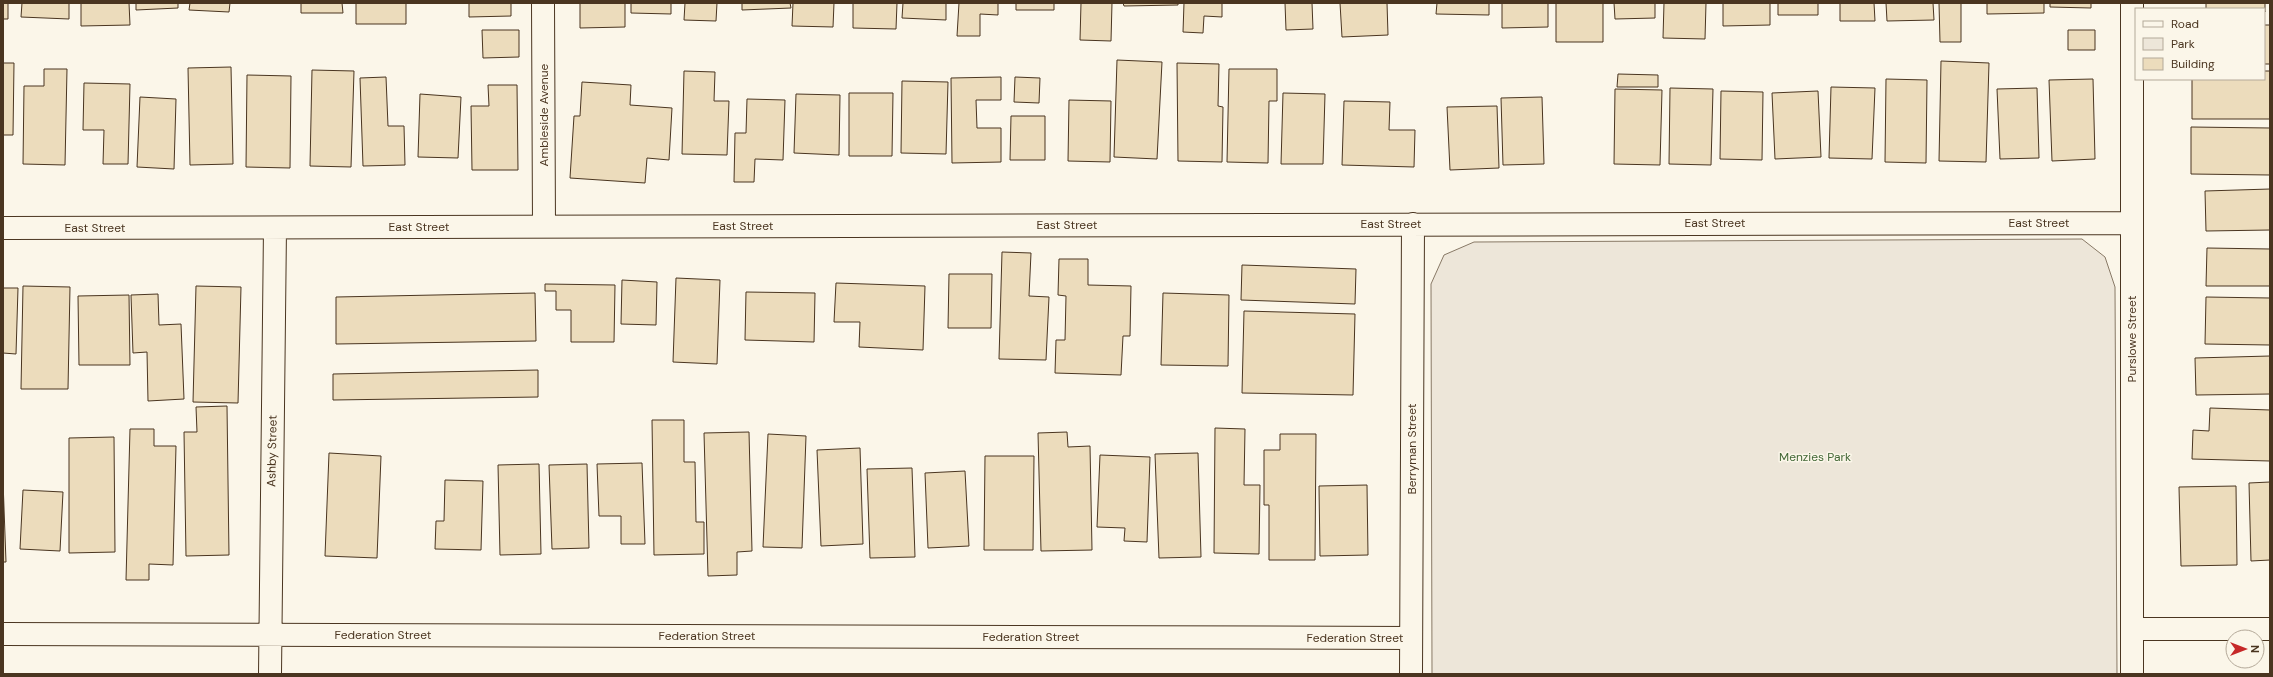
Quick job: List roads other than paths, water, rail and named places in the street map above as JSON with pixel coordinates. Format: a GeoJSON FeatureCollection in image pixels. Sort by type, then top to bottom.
{"type":"FeatureCollection","features":[{"type":"Feature","properties":{"kind":"street","name":"Ambleside Avenue"},"geometry":{"type":"LineString","coordinates":[[543,3],[544,226]]}},
{"type":"Feature","properties":{"kind":"street","name":"Purslowe Street"},"geometry":{"type":"LineString","coordinates":[[2132,3],[2132,674]]}},
{"type":"Feature","properties":{"kind":"street","name":"East Street"},"geometry":{"type":"LineString","coordinates":[[3,228],[2132,223]]}},
{"type":"Feature","properties":{"kind":"street","name":"Berryman Street"},"geometry":{"type":"LineString","coordinates":[[1411,674],[1413,224]]}},
{"type":"Feature","properties":{"kind":"street","name":"Ashby Street"},"geometry":{"type":"LineString","coordinates":[[270,674],[275,228]]}},
{"type":"Feature","properties":{"kind":"street"},"geometry":{"type":"LineString","coordinates":[[2132,629],[2270,628]]}},
{"type":"Feature","properties":{"kind":"street","name":"Federation Street"},"geometry":{"type":"LineString","coordinates":[[3,634],[1410,638]]}},
{"type":"Feature","properties":{"kind":"park label","name":"Menzies Park"},"geometry":{"type":"Point","coordinates":[1815,457]}}]}
